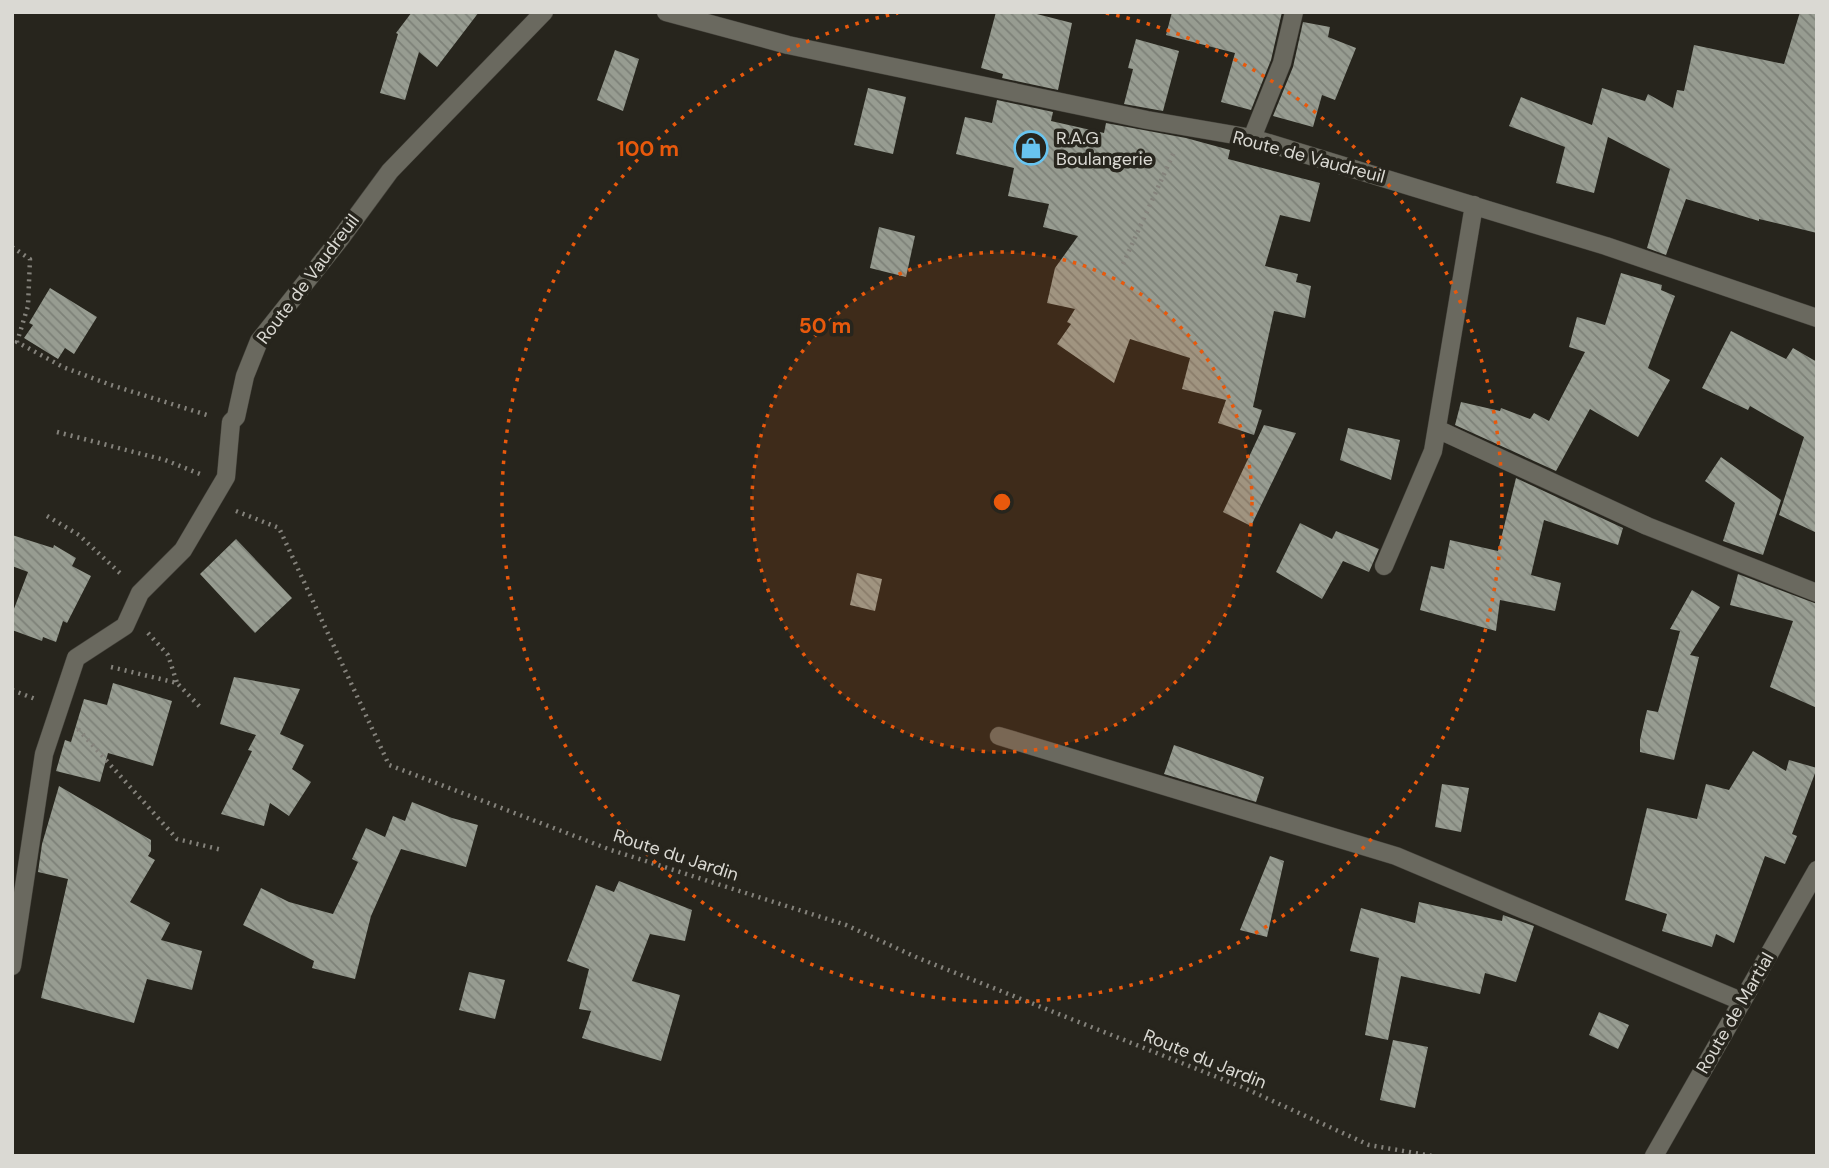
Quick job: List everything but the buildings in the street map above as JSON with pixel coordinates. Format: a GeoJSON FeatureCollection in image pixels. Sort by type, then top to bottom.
{"type":"FeatureCollection","features":[{"type":"Feature","properties":{"kind":"street","name":"Route de Vaudreuil"},"geometry":{"type":"LineString","coordinates":[[76,658],[125,626],[140,593],[183,550],[212,502],[226,477],[231,422],[236,416],[244,376],[259,341],[340,239],[390,170],[544,12]]}},
{"type":"Feature","properties":{"kind":"street","name":"Route de Vaudreuil"},"geometry":{"type":"LineString","coordinates":[[666,12],[788,45],[1186,128],[1252,138],[1606,246],[1817,318]]}},
{"type":"Feature","properties":{"kind":"street"},"geometry":{"type":"LineString","coordinates":[[1252,138],[1282,63],[1294,12]]}},
{"type":"Feature","properties":{"kind":"street"},"geometry":{"type":"LineString","coordinates":[[1384,566],[1433,451],[1474,205]]}},
{"type":"Feature","properties":{"kind":"street"},"geometry":{"type":"LineString","coordinates":[[1437,429],[1647,526],[1817,593]]}},
{"type":"Feature","properties":{"kind":"street"},"geometry":{"type":"LineString","coordinates":[[12,966],[44,754],[76,658]]}},
{"type":"Feature","properties":{"kind":"street"},"geometry":{"type":"LineString","coordinates":[[999,736],[1396,856],[1741,1001]]}},
{"type":"Feature","properties":{"kind":"street","name":"Route de Martial"},"geometry":{"type":"LineString","coordinates":[[1654,1156],[1817,870]]}},
{"type":"Feature","properties":{"kind":"path"},"geometry":{"type":"LineString","coordinates":[[1123,264],[1186,128]]}},
{"type":"Feature","properties":{"kind":"path"},"geometry":{"type":"LineString","coordinates":[[12,247],[30,259],[28,306],[17,342],[63,367],[111,385],[231,422]]}},
{"type":"Feature","properties":{"kind":"path"},"geometry":{"type":"LineString","coordinates":[[57,432],[166,460],[205,476],[212,502]]}},
{"type":"Feature","properties":{"kind":"path","name":"Route du Jardin"},"geometry":{"type":"LineString","coordinates":[[212,502],[279,528],[389,765],[611,850],[846,925],[918,958],[1242,1087],[1369,1145],[1432,1156]]}},
{"type":"Feature","properties":{"kind":"path"},"geometry":{"type":"LineString","coordinates":[[47,516],[79,535],[140,593]]}},
{"type":"Feature","properties":{"kind":"path"},"geometry":{"type":"LineString","coordinates":[[131,614],[168,655],[177,683],[202,709]]}},
{"type":"Feature","properties":{"kind":"path"},"geometry":{"type":"LineString","coordinates":[[76,658],[177,683]]}},
{"type":"Feature","properties":{"kind":"path"},"geometry":{"type":"LineString","coordinates":[[12,690],[59,708],[177,839],[222,850]]}},
{"type":"Feature","properties":{"kind":"place","name":"R.A.G Boulangerie"},"geometry":{"type":"Point","coordinates":[1031,148]}}]}
